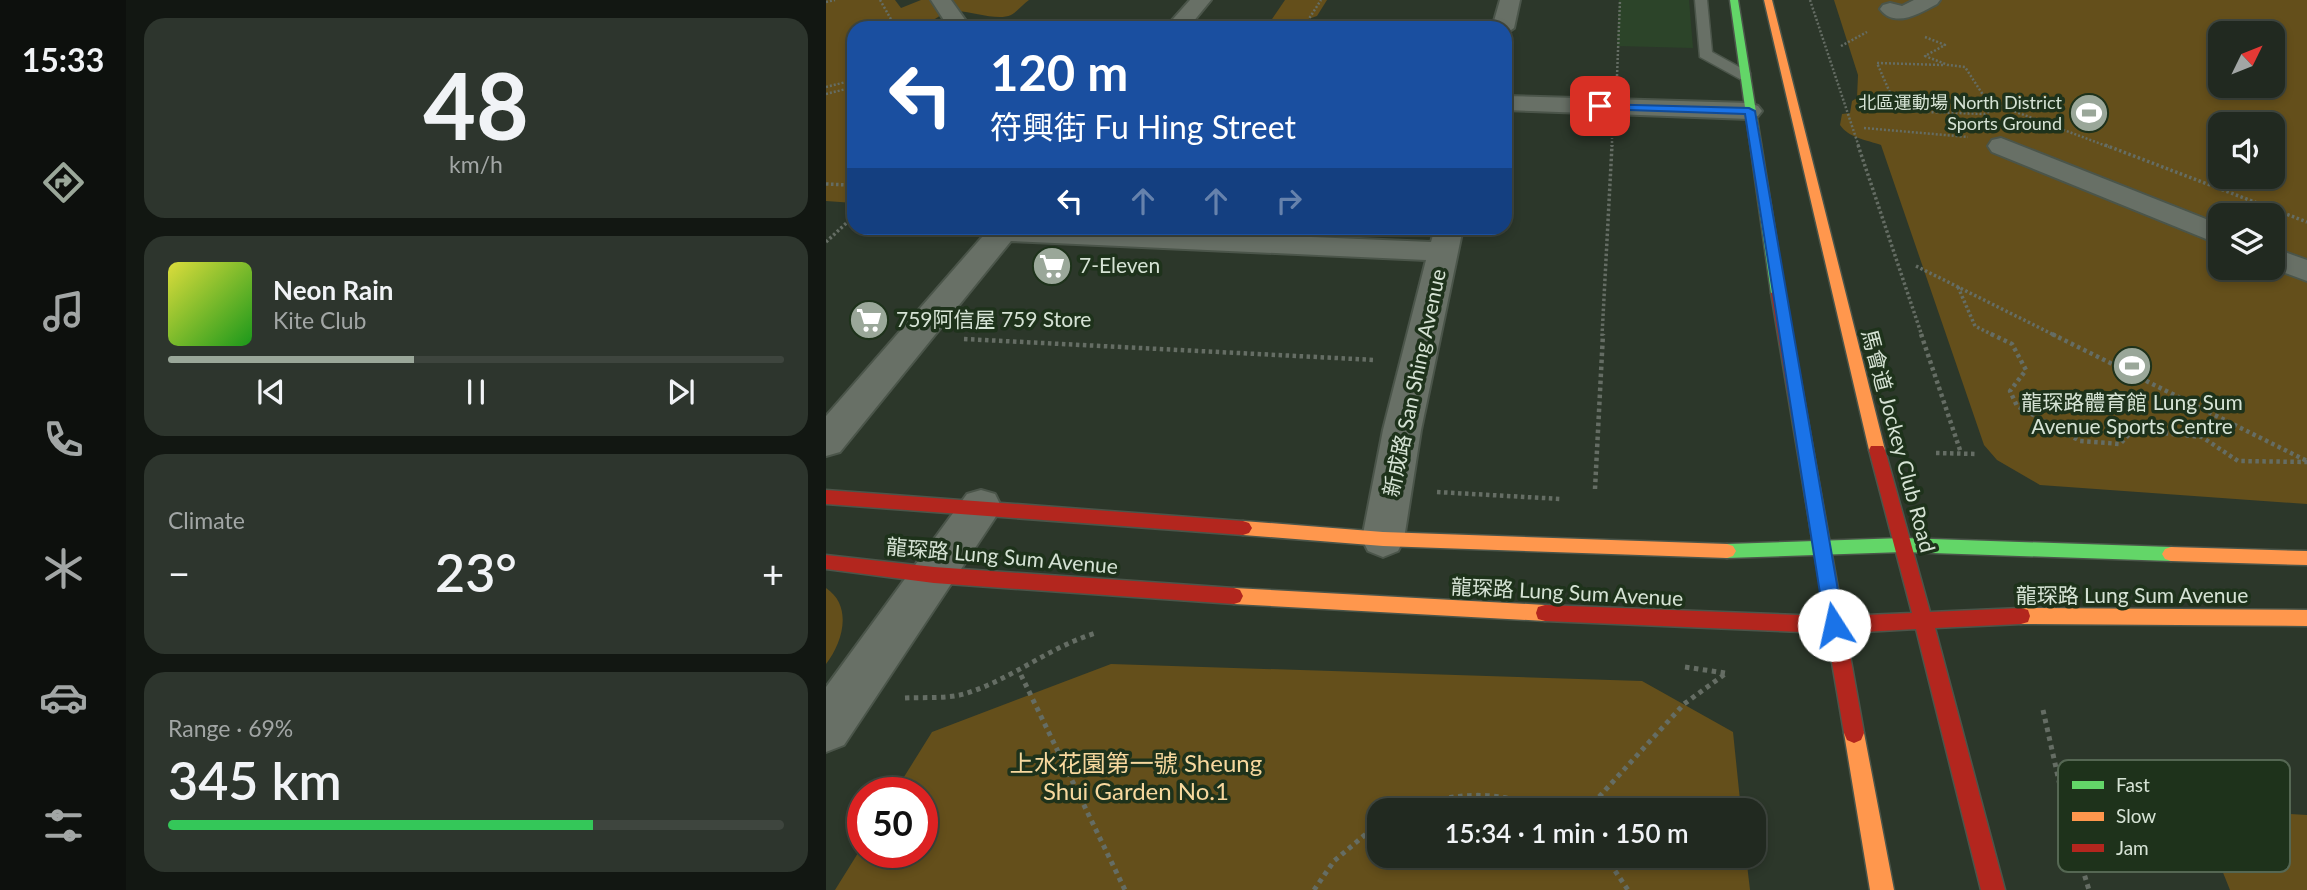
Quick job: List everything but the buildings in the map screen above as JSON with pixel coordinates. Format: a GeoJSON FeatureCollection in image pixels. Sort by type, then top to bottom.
{"type":"FeatureCollection","features":[{"type":"Feature","properties":{"kind":"main road"},"geometry":{"type":"LineString","coordinates":[[1734,0],[1749,111],[1821,547],[1882,890]]}},
{"type":"Feature","properties":{"kind":"main road","name":"馬會道 Jockey Club Road"},"geometry":{"type":"LineString","coordinates":[[1768,0],[1876,448],[1993,890]]}},
{"type":"Feature","properties":{"kind":"main road","name":"龍琛路 Lung Sum Avenue"},"geometry":{"type":"LineString","coordinates":[[826,497],[981,506],[1383,539],[1714,551],[1903,545],[2307,558]]}},
{"type":"Feature","properties":{"kind":"main road","name":"龍琛路 Lung Sum Avenue"},"geometry":{"type":"LineString","coordinates":[[826,562],[934,575],[1306,601],[1834,625],[2045,614],[2307,618]]}},
{"type":"Feature","properties":{"kind":"street"},"geometry":{"type":"LineString","coordinates":[[941,0],[955,21]]}},
{"type":"Feature","properties":{"kind":"street"},"geometry":{"type":"LineString","coordinates":[[1182,21],[1201,0]]}},
{"type":"Feature","properties":{"kind":"street"},"geometry":{"type":"LineString","coordinates":[[1505,21],[1510,0]]}},
{"type":"Feature","properties":{"kind":"street"},"geometry":{"type":"LineString","coordinates":[[1890,9],[1904,13],[1930,0]]}},
{"type":"Feature","properties":{"kind":"street"},"geometry":{"type":"LineString","coordinates":[[1512,103],[1749,111]]}},
{"type":"Feature","properties":{"kind":"street"},"geometry":{"type":"LineString","coordinates":[[2001,146],[2208,231]]}},
{"type":"Feature","properties":{"kind":"street"},"geometry":{"type":"LineString","coordinates":[[2079,178],[2101,160]]}},
{"type":"Feature","properties":{"kind":"street"},"geometry":{"type":"LineString","coordinates":[[826,442],[1000,235]]}},
{"type":"Feature","properties":{"kind":"street"},"geometry":{"type":"LineString","coordinates":[[1225,235],[1446,240]]}},
{"type":"Feature","properties":{"kind":"street","name":"新成路 San Shing Avenue"},"geometry":{"type":"LineString","coordinates":[[1383,539],[1391,489],[1446,240]]}},
{"type":"Feature","properties":{"kind":"street"},"geometry":{"type":"LineString","coordinates":[[2285,262],[2307,271]]}},
{"type":"Feature","properties":{"kind":"street"},"geometry":{"type":"LineString","coordinates":[[836,713],[981,506]]}},
{"type":"Feature","properties":{"kind":"lane"},"geometry":{"type":"LineString","coordinates":[[1701,0],[1705,54],[1745,76]]}},
{"type":"Feature","properties":{"kind":"path"},"geometry":{"type":"LineString","coordinates":[[826,2],[835,0]]}},
{"type":"Feature","properties":{"kind":"path"},"geometry":{"type":"LineString","coordinates":[[880,0],[891,21]]}},
{"type":"Feature","properties":{"kind":"path"},"geometry":{"type":"LineString","coordinates":[[1308,21],[1321,0]]}},
{"type":"Feature","properties":{"kind":"path"},"geometry":{"type":"LineString","coordinates":[[1616,82],[1620,0]]}},
{"type":"Feature","properties":{"kind":"path"},"geometry":{"type":"LineString","coordinates":[[1810,0],[1961,453]]}},
{"type":"Feature","properties":{"kind":"path"},"geometry":{"type":"LineString","coordinates":[[1840,46],[1868,31],[1856,27],[1890,9]]}},
{"type":"Feature","properties":{"kind":"path"},"geometry":{"type":"LineString","coordinates":[[1921,36],[1945,45],[1924,56],[1948,65]]}},
{"type":"Feature","properties":{"kind":"path"},"geometry":{"type":"LineString","coordinates":[[1877,63],[1948,65],[1965,67],[1994,109],[1985,114],[1898,111],[1877,63]]}},
{"type":"Feature","properties":{"kind":"path"},"geometry":{"type":"LineString","coordinates":[[826,87],[847,82]]}},
{"type":"Feature","properties":{"kind":"path"},"geometry":{"type":"LineString","coordinates":[[826,94],[847,89]]}},
{"type":"Feature","properties":{"kind":"path"},"geometry":{"type":"LineString","coordinates":[[1987,100],[2307,222]]}},
{"type":"Feature","properties":{"kind":"path"},"geometry":{"type":"LineString","coordinates":[[1595,489],[1612,127]]}},
{"type":"Feature","properties":{"kind":"path"},"geometry":{"type":"LineString","coordinates":[[1864,128],[1990,139],[2001,146]]}},
{"type":"Feature","properties":{"kind":"path"},"geometry":{"type":"LineString","coordinates":[[826,184],[847,185]]}},
{"type":"Feature","properties":{"kind":"path"},"geometry":{"type":"LineString","coordinates":[[826,242],[847,222]]}},
{"type":"Feature","properties":{"kind":"path"},"geometry":{"type":"LineString","coordinates":[[1916,266],[2307,461]]}},
{"type":"Feature","properties":{"kind":"path"},"geometry":{"type":"LineString","coordinates":[[1958,287],[1975,326],[2012,344],[2025,370],[2010,391],[2017,406],[2080,441],[2120,444],[2133,430],[2202,437],[2238,461],[2307,461]]}},
{"type":"Feature","properties":{"kind":"path"},"geometry":{"type":"LineString","coordinates":[[953,339],[1385,360]]}},
{"type":"Feature","properties":{"kind":"path"},"geometry":{"type":"LineString","coordinates":[[1936,453],[1978,454]]}},
{"type":"Feature","properties":{"kind":"path"},"geometry":{"type":"LineString","coordinates":[[1391,489],[1571,500]]}},
{"type":"Feature","properties":{"kind":"path"},"geometry":{"type":"LineString","coordinates":[[836,713],[965,693],[1004,677],[1070,641],[1103,633]]}},
{"type":"Feature","properties":{"kind":"path"},"geometry":{"type":"LineString","coordinates":[[1598,798],[1684,704],[1725,673],[1677,666]]}},
{"type":"Feature","properties":{"kind":"path"},"geometry":{"type":"LineString","coordinates":[[1021,675],[1125,890]]}},
{"type":"Feature","properties":{"kind":"path"},"geometry":{"type":"LineString","coordinates":[[2043,710],[2058,779]]}},
{"type":"Feature","properties":{"kind":"path"},"geometry":{"type":"LineString","coordinates":[[1442,798],[1478,793],[1509,798]]}},
{"type":"Feature","properties":{"kind":"path"},"geometry":{"type":"LineString","coordinates":[[1314,890],[1334,862],[1367,833]]}},
{"type":"Feature","properties":{"kind":"path"},"geometry":{"type":"LineString","coordinates":[[1613,868],[1628,890]]}},
{"type":"Feature","properties":{"kind":"path"},"geometry":{"type":"LineString","coordinates":[[2083,872],[2089,890]]}},
{"type":"Feature","properties":{"kind":"shaded area"},"geometry":{"type":"Polygon","coordinates":[[[1619,0],[1689,0],[1693,48],[1617,46],[1619,0]]]}},
{"type":"Feature","properties":{"kind":"green space"},"geometry":{"type":"Polygon","coordinates":[[[826,0],[895,0],[901,8],[921,0],[946,0],[951,9],[932,21],[847,21],[847,202],[826,201],[826,0]]]}},
{"type":"Feature","properties":{"kind":"green space"},"geometry":{"type":"Polygon","coordinates":[[[952,0],[1029,0],[1011,15],[999,17],[958,11],[952,0]]]}},
{"type":"Feature","properties":{"kind":"green space"},"geometry":{"type":"Polygon","coordinates":[[[1285,0],[1327,0],[1317,16],[1303,21],[1271,21],[1285,0]]]}},
{"type":"Feature","properties":{"kind":"green space","name":"龍琛路體育館 Lung Sum Avenue Sports Centre"},"geometry":{"type":"Polygon","coordinates":[[[1834,0],[2307,0],[2307,504],[2040,485],[1997,460],[1984,445],[1881,145],[1853,136],[1840,125],[1842,114],[1850,113],[1852,101],[1857,98],[1858,75],[1834,0]]]}},
{"type":"Feature","properties":{"kind":"green space"},"geometry":{"type":"Polygon","coordinates":[[[826,588],[840,604],[842,624],[837,645],[826,664],[826,588]]]}},
{"type":"Feature","properties":{"kind":"green space","name":"上水花園第一號 Sheung Shui Garden No.1"},"geometry":{"type":"Polygon","coordinates":[[[1111,664],[1642,681],[1733,732],[1740,798],[1367,798],[1367,868],[1747,868],[1750,890],[835,890],[849,868],[938,868],[938,777],[904,777],[932,732],[1111,664]]]}},
{"type":"Feature","properties":{"kind":"green space"},"geometry":{"type":"Polygon","coordinates":[[[2290,814],[2307,815],[2307,890],[2230,890],[2223,872],[2290,872],[2290,814]]]}},
{"type":"Feature","properties":{"kind":"traffic: fast"},"geometry":{"type":"LineString","coordinates":[[1734,0],[1778,293]]}},
{"type":"Feature","properties":{"kind":"traffic: fast"},"geometry":{"type":"LineString","coordinates":[[1727,551],[1903,545],[2171,554]]}},
{"type":"Feature","properties":{"kind":"traffic: slow"},"geometry":{"type":"LineString","coordinates":[[1768,0],[1877,450]]}},
{"type":"Feature","properties":{"kind":"traffic: slow"},"geometry":{"type":"LineString","coordinates":[[1243,528],[1383,539],[1727,551]]}},
{"type":"Feature","properties":{"kind":"traffic: slow"},"geometry":{"type":"LineString","coordinates":[[2171,554],[2307,558]]}},
{"type":"Feature","properties":{"kind":"traffic: slow"},"geometry":{"type":"LineString","coordinates":[[1234,596],[1545,613]]}},
{"type":"Feature","properties":{"kind":"traffic: slow"},"geometry":{"type":"LineString","coordinates":[[2021,616],[2307,618]]}},
{"type":"Feature","properties":{"kind":"traffic: slow"},"geometry":{"type":"LineString","coordinates":[[1854,733],[1882,890]]}},
{"type":"Feature","properties":{"kind":"traffic: jam"},"geometry":{"type":"LineString","coordinates":[[1778,293],[1854,733]]}},
{"type":"Feature","properties":{"kind":"traffic: jam"},"geometry":{"type":"LineString","coordinates":[[1877,450],[1993,890]]}},
{"type":"Feature","properties":{"kind":"traffic: jam"},"geometry":{"type":"LineString","coordinates":[[826,497],[1243,528]]}},
{"type":"Feature","properties":{"kind":"traffic: jam"},"geometry":{"type":"LineString","coordinates":[[826,562],[934,575],[1234,596]]}},
{"type":"Feature","properties":{"kind":"traffic: jam"},"geometry":{"type":"LineString","coordinates":[[1545,613],[1834,625],[2021,616]]}},
{"type":"Feature","properties":{"kind":"place","name":"北區運動場 North District Sports Ground"},"geometry":{"type":"Point","coordinates":[2089,113]}},
{"type":"Feature","properties":{"kind":"place","name":"7-Eleven"},"geometry":{"type":"Point","coordinates":[1052,266]}},
{"type":"Feature","properties":{"kind":"place","name":"759阿信屋 759 Store"},"geometry":{"type":"Point","coordinates":[869,320]}},
{"type":"Feature","properties":{"kind":"place","name":"龍琛路體育館 Lung Sum Avenue Sports Centre"},"geometry":{"type":"Point","coordinates":[2132,366]}},
{"type":"Feature","properties":{"kind":"route"},"geometry":{"type":"LineString","coordinates":[[1600,106],[1749,111],[1834,625]]}}]}
